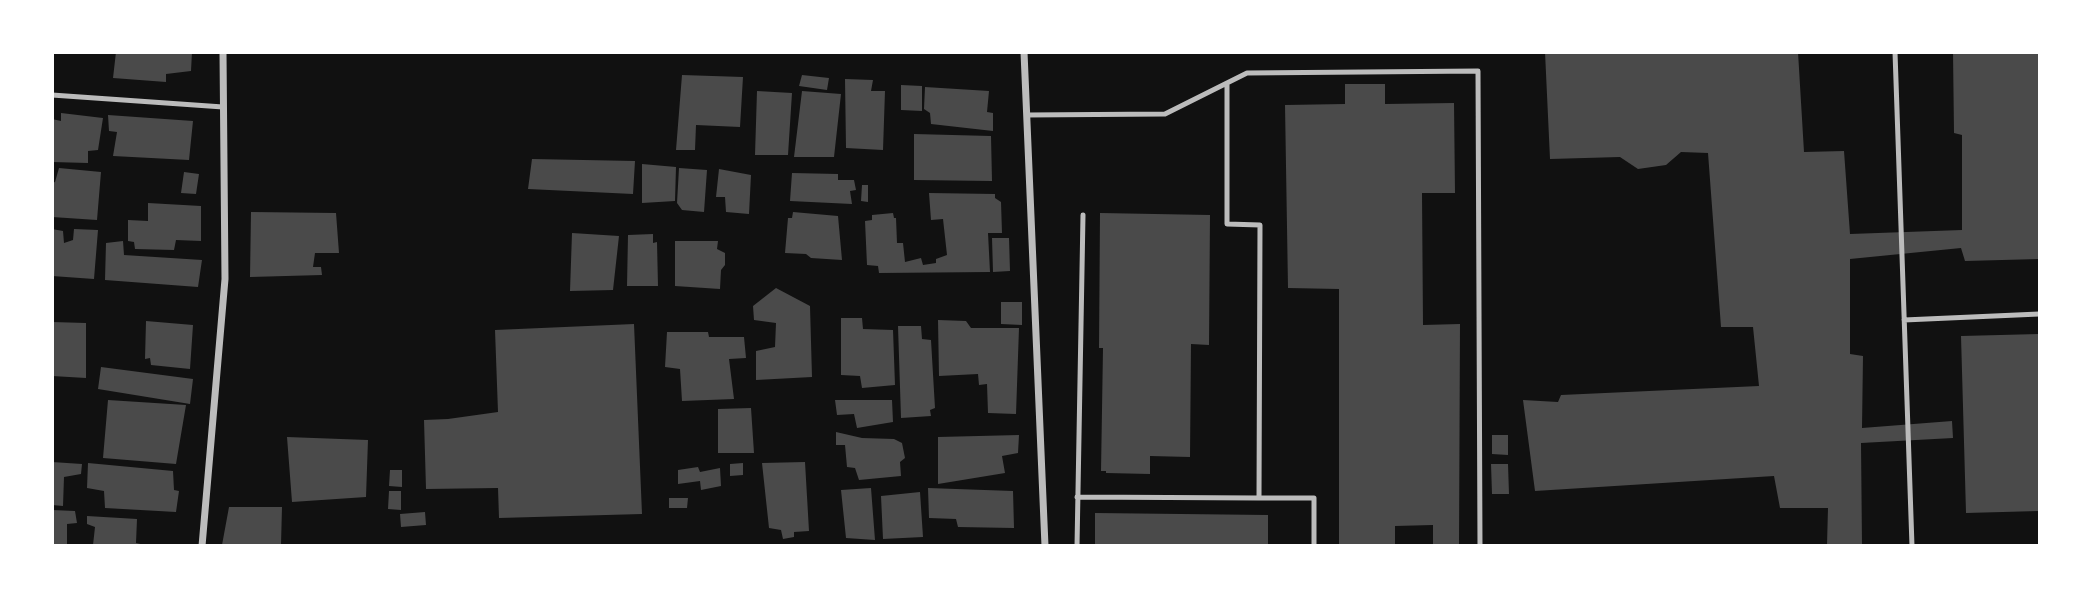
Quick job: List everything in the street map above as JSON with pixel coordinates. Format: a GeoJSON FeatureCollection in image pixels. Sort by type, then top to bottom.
{"type":"FeatureCollection","features":[{"type":"Feature","properties":{"kind":"street"},"geometry":{"type":"LineString","coordinates":[[202,545],[225,279],[223,52]]}},
{"type":"Feature","properties":{"kind":"street"},"geometry":{"type":"LineString","coordinates":[[1024,52],[1045,545]]}},
{"type":"Feature","properties":{"kind":"lane"},"geometry":{"type":"LineString","coordinates":[[1895,52],[1912,545]]}},
{"type":"Feature","properties":{"kind":"lane"},"geometry":{"type":"LineString","coordinates":[[1027,115],[1165,114],[1247,72],[1478,71],[1480,545]]}},
{"type":"Feature","properties":{"kind":"lane"},"geometry":{"type":"LineString","coordinates":[[1227,83],[1227,224],[1260,225],[1259,498]]}},
{"type":"Feature","properties":{"kind":"lane"},"geometry":{"type":"LineString","coordinates":[[52,95],[223,107]]}},
{"type":"Feature","properties":{"kind":"lane"},"geometry":{"type":"LineString","coordinates":[[1077,545],[1083,215]]}},
{"type":"Feature","properties":{"kind":"lane"},"geometry":{"type":"LineString","coordinates":[[1904,320],[2039,314]]}},
{"type":"Feature","properties":{"kind":"lane"},"geometry":{"type":"LineString","coordinates":[[1077,497],[1314,498],[1314,545]]}},
{"type":"Feature","properties":{"kind":"building"},"geometry":{"type":"Polygon","coordinates":[[[116,52],[192,52],[191,71],[166,74],[166,82],[113,78],[116,52]]]}},
{"type":"Feature","properties":{"kind":"building"},"geometry":{"type":"Polygon","coordinates":[[[1545,52],[1798,52],[1804,152],[1844,151],[1850,234],[1962,230],[1962,135],[1954,133],[1953,52],[2039,52],[2039,259],[1965,261],[1961,248],[1850,259],[1850,354],[1863,356],[1862,428],[1952,421],[1953,438],[1861,443],[1862,545],[1827,545],[1828,508],[1780,508],[1774,476],[1535,491],[1523,400],[1558,402],[1561,395],[1759,386],[1753,327],[1721,327],[1708,153],[1681,152],[1666,165],[1638,169],[1620,157],[1550,159],[1545,52]]]}},
{"type":"Feature","properties":{"kind":"building"},"geometry":{"type":"Polygon","coordinates":[[[682,75],[743,77],[740,127],[696,125],[695,150],[676,150],[682,75]]]}},
{"type":"Feature","properties":{"kind":"building"},"geometry":{"type":"Polygon","coordinates":[[[802,75],[829,78],[827,90],[799,86],[802,75]]]}},
{"type":"Feature","properties":{"kind":"building"},"geometry":{"type":"Polygon","coordinates":[[[845,79],[873,80],[871,91],[885,91],[883,150],[846,148],[845,79]]]}},
{"type":"Feature","properties":{"kind":"building"},"geometry":{"type":"Polygon","coordinates":[[[1345,84],[1385,84],[1385,104],[1454,103],[1455,193],[1422,193],[1423,325],[1460,324],[1459,545],[1433,545],[1433,525],[1395,526],[1395,545],[1339,545],[1339,289],[1288,288],[1285,105],[1345,104],[1345,84]]]}},
{"type":"Feature","properties":{"kind":"building"},"geometry":{"type":"Polygon","coordinates":[[[901,85],[922,86],[922,111],[901,110],[901,85]]]}},
{"type":"Feature","properties":{"kind":"building"},"geometry":{"type":"Polygon","coordinates":[[[925,87],[989,91],[987,112],[993,113],[993,131],[931,124],[930,113],[924,109],[925,87]]]}},
{"type":"Feature","properties":{"kind":"building"},"geometry":{"type":"Polygon","coordinates":[[[757,91],[792,93],[788,155],[755,155],[757,91]]]}},
{"type":"Feature","properties":{"kind":"building"},"geometry":{"type":"Polygon","coordinates":[[[802,91],[841,94],[834,157],[794,157],[802,91]]]}},
{"type":"Feature","properties":{"kind":"building"},"geometry":{"type":"Polygon","coordinates":[[[61,113],[103,118],[98,150],[88,151],[88,163],[52,162],[52,119],[61,121],[61,113]]]}},
{"type":"Feature","properties":{"kind":"building"},"geometry":{"type":"Polygon","coordinates":[[[108,115],[193,121],[189,160],[113,156],[117,132],[109,131],[108,115]]]}},
{"type":"Feature","properties":{"kind":"building"},"geometry":{"type":"Polygon","coordinates":[[[914,134],[991,136],[992,181],[914,180],[914,134]]]}},
{"type":"Feature","properties":{"kind":"building"},"geometry":{"type":"Polygon","coordinates":[[[532,159],[635,161],[633,194],[528,189],[532,159]]]}},
{"type":"Feature","properties":{"kind":"building"},"geometry":{"type":"Polygon","coordinates":[[[642,164],[676,167],[675,201],[642,203],[642,164]]]}},
{"type":"Feature","properties":{"kind":"building"},"geometry":{"type":"Polygon","coordinates":[[[59,168],[101,172],[97,220],[52,217],[52,183],[55,182],[59,168]]]}},
{"type":"Feature","properties":{"kind":"building"},"geometry":{"type":"Polygon","coordinates":[[[679,168],[707,170],[704,212],[682,210],[677,203],[679,168]]]}},
{"type":"Feature","properties":{"kind":"building"},"geometry":{"type":"Polygon","coordinates":[[[719,169],[751,175],[749,214],[726,212],[725,197],[716,197],[719,169]]]}},
{"type":"Feature","properties":{"kind":"building"},"geometry":{"type":"Polygon","coordinates":[[[184,172],[199,174],[196,194],[181,193],[184,172]]]}},
{"type":"Feature","properties":{"kind":"building"},"geometry":{"type":"Polygon","coordinates":[[[792,173],[838,174],[838,180],[854,180],[856,190],[850,191],[852,204],[790,201],[792,173]]]}},
{"type":"Feature","properties":{"kind":"building"},"geometry":{"type":"Polygon","coordinates":[[[862,185],[868,185],[868,202],[861,201],[862,185]]]}},
{"type":"Feature","properties":{"kind":"building"},"geometry":{"type":"Polygon","coordinates":[[[929,193],[995,194],[995,198],[1001,202],[1002,233],[988,233],[990,272],[879,273],[878,266],[867,265],[865,221],[872,220],[872,215],[893,213],[896,218],[897,243],[903,243],[905,262],[921,258],[923,265],[936,263],[936,259],[947,255],[943,219],[931,220],[929,193]]]}},
{"type":"Feature","properties":{"kind":"building"},"geometry":{"type":"Polygon","coordinates":[[[148,203],[201,206],[201,241],[176,240],[174,250],[135,249],[134,242],[128,241],[128,220],[148,221],[148,203]]]}},
{"type":"Feature","properties":{"kind":"building"},"geometry":{"type":"Polygon","coordinates":[[[251,212],[336,213],[339,253],[315,253],[313,267],[321,267],[322,275],[250,277],[251,212]]]}},
{"type":"Feature","properties":{"kind":"building"},"geometry":{"type":"Polygon","coordinates":[[[793,212],[838,216],[842,260],[785,253],[788,218],[792,218],[793,212]]]}},
{"type":"Feature","properties":{"kind":"building"},"geometry":{"type":"Polygon","coordinates":[[[1100,213],[1210,215],[1209,345],[1191,344],[1190,457],[1150,456],[1150,474],[1101,471],[1103,348],[1099,348],[1100,213]]]}},
{"type":"Feature","properties":{"kind":"building"},"geometry":{"type":"Polygon","coordinates":[[[52,229],[63,231],[64,243],[73,240],[74,229],[98,230],[94,279],[52,276],[52,229]]]}},
{"type":"Feature","properties":{"kind":"building"},"geometry":{"type":"Polygon","coordinates":[[[572,233],[619,236],[613,290],[570,291],[572,233]]]}},
{"type":"Feature","properties":{"kind":"building"},"geometry":{"type":"Polygon","coordinates":[[[653,234],[653,243],[657,242],[658,286],[627,286],[628,235],[653,234]]]}},
{"type":"Feature","properties":{"kind":"building"},"geometry":{"type":"Polygon","coordinates":[[[992,238],[1009,238],[1010,271],[993,272],[992,238]]]}},
{"type":"Feature","properties":{"kind":"building"},"geometry":{"type":"Polygon","coordinates":[[[123,241],[124,255],[202,260],[198,287],[105,280],[106,243],[123,241]]]}},
{"type":"Feature","properties":{"kind":"building"},"geometry":{"type":"Polygon","coordinates":[[[675,241],[718,241],[717,249],[725,253],[720,289],[675,286],[675,241]]]}},
{"type":"Feature","properties":{"kind":"building"},"geometry":{"type":"Polygon","coordinates":[[[776,288],[810,306],[812,377],[756,380],[756,351],[775,347],[776,323],[754,320],[753,306],[776,288]]]}},
{"type":"Feature","properties":{"kind":"building"},"geometry":{"type":"Polygon","coordinates":[[[1001,302],[1022,302],[1022,325],[1001,324],[1001,302]]]}},
{"type":"Feature","properties":{"kind":"building"},"geometry":{"type":"Polygon","coordinates":[[[841,318],[862,318],[863,329],[893,330],[895,385],[862,388],[860,376],[841,375],[841,318]]]}},
{"type":"Feature","properties":{"kind":"building"},"geometry":{"type":"Polygon","coordinates":[[[938,320],[966,321],[971,328],[1019,328],[1016,414],[988,413],[987,384],[979,385],[978,374],[939,376],[938,320]]]}},
{"type":"Feature","properties":{"kind":"building"},"geometry":{"type":"Polygon","coordinates":[[[146,321],[193,325],[190,369],[151,365],[150,358],[145,359],[146,321]]]}},
{"type":"Feature","properties":{"kind":"building"},"geometry":{"type":"Polygon","coordinates":[[[52,322],[86,323],[86,378],[52,376],[52,322]]]}},
{"type":"Feature","properties":{"kind":"building"},"geometry":{"type":"Polygon","coordinates":[[[634,324],[642,514],[499,518],[498,488],[426,489],[424,420],[498,412],[495,330],[634,324]]]}},
{"type":"Feature","properties":{"kind":"building"},"geometry":{"type":"Polygon","coordinates":[[[898,326],[921,326],[922,339],[931,340],[935,408],[930,410],[931,416],[901,418],[898,326]]]}},
{"type":"Feature","properties":{"kind":"building"},"geometry":{"type":"Polygon","coordinates":[[[667,332],[708,332],[709,337],[744,337],[746,358],[729,359],[734,399],[682,401],[680,369],[665,367],[667,332]]]}},
{"type":"Feature","properties":{"kind":"building"},"geometry":{"type":"Polygon","coordinates":[[[2039,334],[2039,511],[1966,513],[1961,336],[2039,334]]]}},
{"type":"Feature","properties":{"kind":"building"},"geometry":{"type":"Polygon","coordinates":[[[101,367],[193,379],[190,404],[98,389],[101,367]]]}},
{"type":"Feature","properties":{"kind":"building"},"geometry":{"type":"Polygon","coordinates":[[[108,400],[186,405],[176,464],[103,458],[108,400]]]}},
{"type":"Feature","properties":{"kind":"building"},"geometry":{"type":"Polygon","coordinates":[[[835,400],[892,400],[893,422],[857,428],[854,414],[837,415],[835,400]]]}},
{"type":"Feature","properties":{"kind":"building"},"geometry":{"type":"Polygon","coordinates":[[[751,408],[754,453],[718,453],[718,409],[751,408]]]}},
{"type":"Feature","properties":{"kind":"building"},"geometry":{"type":"Polygon","coordinates":[[[836,432],[862,438],[894,439],[902,443],[905,458],[900,462],[901,476],[859,480],[855,468],[847,467],[845,445],[836,445],[836,432]]]}},
{"type":"Feature","properties":{"kind":"building"},"geometry":{"type":"Polygon","coordinates":[[[1019,435],[1018,453],[1002,456],[1005,473],[938,484],[938,437],[1019,435]]]}},
{"type":"Feature","properties":{"kind":"building"},"geometry":{"type":"Polygon","coordinates":[[[1492,435],[1508,435],[1508,455],[1492,454],[1492,435]]]}},
{"type":"Feature","properties":{"kind":"building"},"geometry":{"type":"Polygon","coordinates":[[[287,437],[368,440],[366,497],[292,502],[287,437]]]}},
{"type":"Feature","properties":{"kind":"building"},"geometry":{"type":"Polygon","coordinates":[[[52,462],[82,464],[81,474],[64,477],[63,506],[52,505],[52,462]]]}},
{"type":"Feature","properties":{"kind":"building"},"geometry":{"type":"Polygon","coordinates":[[[805,462],[809,531],[794,532],[794,537],[783,539],[781,530],[769,528],[762,463],[805,462]]]}},
{"type":"Feature","properties":{"kind":"building"},"geometry":{"type":"Polygon","coordinates":[[[88,463],[173,471],[174,490],[179,491],[176,512],[105,508],[104,491],[87,488],[88,463]]]}},
{"type":"Feature","properties":{"kind":"building"},"geometry":{"type":"Polygon","coordinates":[[[743,463],[743,475],[730,476],[730,464],[743,463]]]}},
{"type":"Feature","properties":{"kind":"building"},"geometry":{"type":"Polygon","coordinates":[[[1491,464],[1508,464],[1509,494],[1492,494],[1491,464]]]}},
{"type":"Feature","properties":{"kind":"building"},"geometry":{"type":"Polygon","coordinates":[[[698,467],[700,472],[720,468],[721,486],[701,490],[700,481],[678,484],[678,470],[698,467]]]}},
{"type":"Feature","properties":{"kind":"building"},"geometry":{"type":"Polygon","coordinates":[[[390,470],[402,470],[402,487],[389,486],[390,470]]]}},
{"type":"Feature","properties":{"kind":"building"},"geometry":{"type":"Polygon","coordinates":[[[871,488],[875,540],[846,538],[841,490],[871,488]]]}},
{"type":"Feature","properties":{"kind":"building"},"geometry":{"type":"Polygon","coordinates":[[[928,488],[1013,491],[1014,528],[958,527],[956,519],[929,518],[928,488]]]}},
{"type":"Feature","properties":{"kind":"building"},"geometry":{"type":"Polygon","coordinates":[[[389,491],[401,491],[401,510],[388,509],[389,491]]]}},
{"type":"Feature","properties":{"kind":"building"},"geometry":{"type":"Polygon","coordinates":[[[920,492],[923,537],[883,539],[881,496],[920,492]]]}},
{"type":"Feature","properties":{"kind":"building"},"geometry":{"type":"Polygon","coordinates":[[[669,498],[688,498],[687,508],[669,508],[669,498]]]}},
{"type":"Feature","properties":{"kind":"building"},"geometry":{"type":"Polygon","coordinates":[[[229,507],[282,507],[281,545],[222,545],[229,507]]]}},
{"type":"Feature","properties":{"kind":"building"},"geometry":{"type":"Polygon","coordinates":[[[52,510],[75,511],[77,523],[67,524],[67,545],[52,545],[52,510]]]}},
{"type":"Feature","properties":{"kind":"building"},"geometry":{"type":"Polygon","coordinates":[[[425,512],[426,525],[401,527],[400,514],[425,512]]]}},
{"type":"Feature","properties":{"kind":"building"},"geometry":{"type":"Polygon","coordinates":[[[1095,513],[1268,515],[1268,545],[1095,545],[1095,513]]]}},
{"type":"Feature","properties":{"kind":"building"},"geometry":{"type":"Polygon","coordinates":[[[87,516],[137,519],[136,543],[145,545],[93,545],[95,527],[87,524],[87,516]]]}}]}
